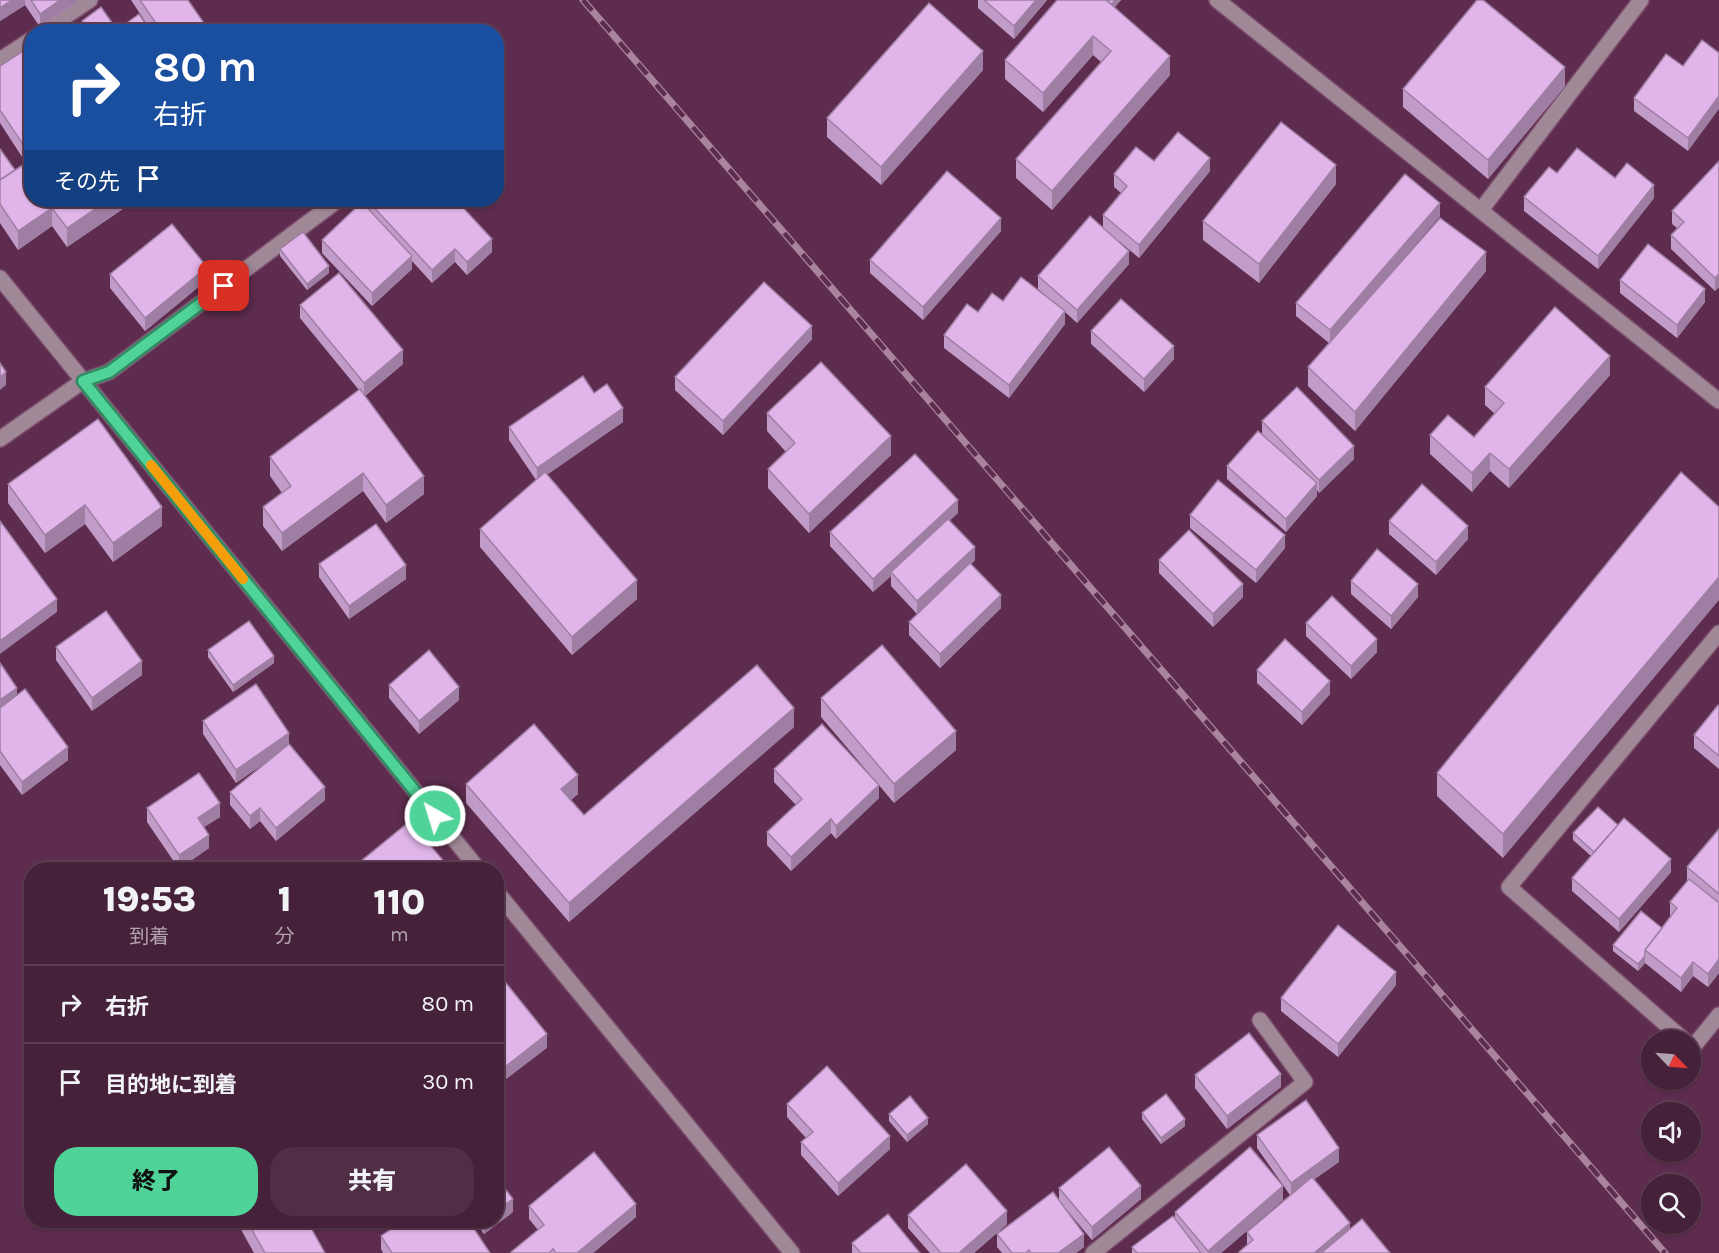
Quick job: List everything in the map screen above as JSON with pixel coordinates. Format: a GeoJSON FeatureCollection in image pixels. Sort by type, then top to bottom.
{"type":"FeatureCollection","features":[{"type":"Feature","properties":{"kind":"street"},"geometry":{"type":"LineString","coordinates":[[54,24],[90,0]]}},
{"type":"Feature","properties":{"kind":"street"},"geometry":{"type":"LineString","coordinates":[[1217,0],[1719,401]]}},
{"type":"Feature","properties":{"kind":"street"},"geometry":{"type":"LineString","coordinates":[[1480,210],[1641,0]]}},
{"type":"Feature","properties":{"kind":"street"},"geometry":{"type":"LineString","coordinates":[[0,60],[24,44]]}},
{"type":"Feature","properties":{"kind":"street"},"geometry":{"type":"LineString","coordinates":[[0,439],[83,381],[109,372],[329,207]]}},
{"type":"Feature","properties":{"kind":"street"},"geometry":{"type":"LineString","coordinates":[[0,278],[473,862]]}},
{"type":"Feature","properties":{"kind":"street"},"geometry":{"type":"LineString","coordinates":[[1672,1030],[1509,887],[1719,633]]}},
{"type":"Feature","properties":{"kind":"street"},"geometry":{"type":"LineString","coordinates":[[504,901],[792,1253]]}},
{"type":"Feature","properties":{"kind":"street"},"geometry":{"type":"LineString","coordinates":[[1701,1037],[1719,1015]]}},
{"type":"Feature","properties":{"kind":"street"},"geometry":{"type":"LineString","coordinates":[[1093,1253],[1305,1082],[1260,1020]]}},
{"type":"Feature","properties":{"kind":"building"},"geometry":{"type":"Polygon","coordinates":[[[0,0],[12,0],[0,8],[0,0]]]}},
{"type":"Feature","properties":{"kind":"building"},"geometry":{"type":"Polygon","coordinates":[[[31,0],[60,0],[40,14],[31,0]]]}},
{"type":"Feature","properties":{"kind":"building"},"geometry":{"type":"Polygon","coordinates":[[[140,0],[188,0],[204,24],[156,24],[140,0]]]}},
{"type":"Feature","properties":{"kind":"building"},"geometry":{"type":"Polygon","coordinates":[[[984,0],[1036,0],[1014,26],[984,0]]]}},
{"type":"Feature","properties":{"kind":"building"},"geometry":{"type":"Polygon","coordinates":[[[1057,0],[1106,0],[1170,56],[1052,191],[1016,159],[1111,51],[1093,36],[1043,93],[1005,60],[1057,0]]]}},
{"type":"Feature","properties":{"kind":"building"},"geometry":{"type":"Polygon","coordinates":[[[1477,0],[1483,0],[1565,67],[1488,160],[1403,89],[1477,0]]]}},
{"type":"Feature","properties":{"kind":"building"},"geometry":{"type":"Polygon","coordinates":[[[929,3],[983,51],[881,167],[827,118],[929,3]]]}},
{"type":"Feature","properties":{"kind":"building"},"geometry":{"type":"Polygon","coordinates":[[[101,7],[113,24],[84,24],[82,21],[101,7]]]}},
{"type":"Feature","properties":{"kind":"building"},"geometry":{"type":"Polygon","coordinates":[[[139,14],[146,24],[125,24],[139,14]]]}},
{"type":"Feature","properties":{"kind":"building"},"geometry":{"type":"Polygon","coordinates":[[[1702,40],[1719,53],[1719,96],[1688,138],[1634,98],[1666,54],[1683,66],[1702,40]]]}},
{"type":"Feature","properties":{"kind":"building"},"geometry":{"type":"Polygon","coordinates":[[[24,50],[24,146],[0,110],[0,66],[24,50]]]}},
{"type":"Feature","properties":{"kind":"building"},"geometry":{"type":"Polygon","coordinates":[[[1281,122],[1336,165],[1259,264],[1203,221],[1281,122]]]}},
{"type":"Feature","properties":{"kind":"building"},"geometry":{"type":"Polygon","coordinates":[[[1178,132],[1210,158],[1139,245],[1103,215],[1127,186],[1114,174],[1136,147],[1154,161],[1178,132]]]}},
{"type":"Feature","properties":{"kind":"building"},"geometry":{"type":"Polygon","coordinates":[[[1577,148],[1615,178],[1627,163],[1654,185],[1598,256],[1524,197],[1549,167],[1557,173],[1577,148]]]}},
{"type":"Feature","properties":{"kind":"building"},"geometry":{"type":"Polygon","coordinates":[[[0,149],[15,170],[0,180],[0,149]]]}},
{"type":"Feature","properties":{"kind":"building"},"geometry":{"type":"Polygon","coordinates":[[[1719,161],[1719,274],[1715,278],[1671,235],[1684,222],[1672,211],[1719,161]]]}},
{"type":"Feature","properties":{"kind":"building"},"geometry":{"type":"Polygon","coordinates":[[[24,164],[24,207],[98,207],[67,228],[52,208],[18,231],[0,204],[0,180],[24,164]]]}},
{"type":"Feature","properties":{"kind":"building"},"geometry":{"type":"Polygon","coordinates":[[[947,171],[1001,218],[923,307],[870,260],[947,171]]]}},
{"type":"Feature","properties":{"kind":"building"},"geometry":{"type":"Polygon","coordinates":[[[1405,174],[1440,203],[1330,330],[1296,303],[1405,174]]]}},
{"type":"Feature","properties":{"kind":"building"},"geometry":{"type":"Polygon","coordinates":[[[357,207],[367,207],[412,256],[372,293],[322,240],[357,207]]]}},
{"type":"Feature","properties":{"kind":"building"},"geometry":{"type":"Polygon","coordinates":[[[374,207],[462,207],[492,239],[467,262],[455,249],[432,270],[374,207]]]}},
{"type":"Feature","properties":{"kind":"building"},"geometry":{"type":"Polygon","coordinates":[[[1090,216],[1129,251],[1077,310],[1038,276],[1090,216]]]}},
{"type":"Feature","properties":{"kind":"building"},"geometry":{"type":"Polygon","coordinates":[[[1440,218],[1486,252],[1355,412],[1308,367],[1440,218]]]}},
{"type":"Feature","properties":{"kind":"building"},"geometry":{"type":"Polygon","coordinates":[[[172,224],[207,267],[145,318],[110,274],[172,224]]]}},
{"type":"Feature","properties":{"kind":"building"},"geometry":{"type":"Polygon","coordinates":[[[303,232],[329,266],[307,284],[280,249],[303,232]]]}},
{"type":"Feature","properties":{"kind":"building"},"geometry":{"type":"Polygon","coordinates":[[[1648,244],[1705,289],[1677,325],[1620,280],[1648,244]]]}},
{"type":"Feature","properties":{"kind":"building"},"geometry":{"type":"Polygon","coordinates":[[[339,273],[403,350],[364,383],[300,305],[339,273]]]}},
{"type":"Feature","properties":{"kind":"building"},"geometry":{"type":"Polygon","coordinates":[[[1021,277],[1065,311],[1009,385],[944,335],[967,304],[978,312],[992,293],[1003,301],[1021,277]]]}},
{"type":"Feature","properties":{"kind":"building"},"geometry":{"type":"Polygon","coordinates":[[[764,282],[812,326],[723,421],[675,377],[764,282]]]}},
{"type":"Feature","properties":{"kind":"building"},"geometry":{"type":"Polygon","coordinates":[[[1121,299],[1174,346],[1144,379],[1091,331],[1121,299]]]}},
{"type":"Feature","properties":{"kind":"building"},"geometry":{"type":"Polygon","coordinates":[[[1555,307],[1610,356],[1509,469],[1490,453],[1472,473],[1430,435],[1448,415],[1474,437],[1504,403],[1485,387],[1555,307]]]}},
{"type":"Feature","properties":{"kind":"building"},"geometry":{"type":"Polygon","coordinates":[[[821,362],[891,436],[809,514],[768,469],[795,443],[767,413],[821,362]]]}},
{"type":"Feature","properties":{"kind":"building"},"geometry":{"type":"Polygon","coordinates":[[[0,363],[6,372],[0,377],[0,363]]]}},
{"type":"Feature","properties":{"kind":"building"},"geometry":{"type":"Polygon","coordinates":[[[583,376],[594,393],[607,384],[623,408],[537,468],[509,427],[583,376]]]}},
{"type":"Feature","properties":{"kind":"building"},"geometry":{"type":"Polygon","coordinates":[[[1297,387],[1354,446],[1319,480],[1262,421],[1297,387]]]}},
{"type":"Feature","properties":{"kind":"building"},"geometry":{"type":"Polygon","coordinates":[[[360,389],[424,476],[386,505],[363,473],[282,533],[263,507],[291,486],[270,457],[360,389]]]}},
{"type":"Feature","properties":{"kind":"building"},"geometry":{"type":"Polygon","coordinates":[[[98,419],[162,507],[113,543],[85,505],[45,535],[8,484],[98,419]]]}},
{"type":"Feature","properties":{"kind":"building"},"geometry":{"type":"Polygon","coordinates":[[[1258,431],[1317,483],[1286,519],[1227,466],[1258,431]]]}},
{"type":"Feature","properties":{"kind":"building"},"geometry":{"type":"Polygon","coordinates":[[[915,454],[958,500],[873,579],[830,532],[915,454]]]}},
{"type":"Feature","properties":{"kind":"building"},"geometry":{"type":"Polygon","coordinates":[[[545,472],[637,580],[572,637],[480,529],[545,472]]]}},
{"type":"Feature","properties":{"kind":"building"},"geometry":{"type":"Polygon","coordinates":[[[1681,472],[1719,507],[1719,577],[1503,834],[1437,773],[1681,472]]]}},
{"type":"Feature","properties":{"kind":"building"},"geometry":{"type":"Polygon","coordinates":[[[1218,480],[1285,535],[1256,570],[1190,515],[1218,480]]]}},
{"type":"Feature","properties":{"kind":"building"},"geometry":{"type":"Polygon","coordinates":[[[1422,484],[1468,526],[1436,562],[1389,521],[1422,484]]]}},
{"type":"Feature","properties":{"kind":"building"},"geometry":{"type":"Polygon","coordinates":[[[948,519],[975,547],[917,601],[891,572],[948,519]]]}},
{"type":"Feature","properties":{"kind":"building"},"geometry":{"type":"Polygon","coordinates":[[[0,521],[57,599],[0,641],[0,521]]]}},
{"type":"Feature","properties":{"kind":"building"},"geometry":{"type":"Polygon","coordinates":[[[376,524],[406,565],[349,606],[319,564],[376,524]]]}},
{"type":"Feature","properties":{"kind":"building"},"geometry":{"type":"Polygon","coordinates":[[[1189,530],[1243,584],[1213,614],[1159,560],[1189,530]]]}},
{"type":"Feature","properties":{"kind":"building"},"geometry":{"type":"Polygon","coordinates":[[[1377,549],[1418,584],[1391,616],[1351,581],[1377,549]]]}},
{"type":"Feature","properties":{"kind":"building"},"geometry":{"type":"Polygon","coordinates":[[[970,563],[1001,595],[940,654],[909,622],[970,563]]]}},
{"type":"Feature","properties":{"kind":"building"},"geometry":{"type":"Polygon","coordinates":[[[1332,596],[1377,639],[1351,666],[1306,623],[1332,596]]]}},
{"type":"Feature","properties":{"kind":"building"},"geometry":{"type":"Polygon","coordinates":[[[106,611],[142,661],[92,698],[56,647],[106,611]]]}},
{"type":"Feature","properties":{"kind":"building"},"geometry":{"type":"Polygon","coordinates":[[[249,621],[274,656],[233,685],[208,650],[249,621]]]}},
{"type":"Feature","properties":{"kind":"building"},"geometry":{"type":"Polygon","coordinates":[[[1285,639],[1330,681],[1302,712],[1257,670],[1285,639]]]}},
{"type":"Feature","properties":{"kind":"building"},"geometry":{"type":"Polygon","coordinates":[[[882,645],[956,731],[894,784],[821,698],[882,645]]]}},
{"type":"Feature","properties":{"kind":"building"},"geometry":{"type":"Polygon","coordinates":[[[429,650],[459,687],[419,721],[389,685],[429,650]]]}},
{"type":"Feature","properties":{"kind":"building"},"geometry":{"type":"Polygon","coordinates":[[[0,663],[17,688],[0,700],[0,663]]]}},
{"type":"Feature","properties":{"kind":"building"},"geometry":{"type":"Polygon","coordinates":[[[757,665],[794,708],[569,903],[466,784],[534,724],[578,775],[561,789],[584,815],[757,665]]]}},
{"type":"Feature","properties":{"kind":"building"},"geometry":{"type":"Polygon","coordinates":[[[256,684],[289,733],[236,770],[203,721],[256,684]]]}},
{"type":"Feature","properties":{"kind":"building"},"geometry":{"type":"Polygon","coordinates":[[[25,689],[68,747],[22,782],[0,751],[0,708],[25,689]]]}},
{"type":"Feature","properties":{"kind":"building"},"geometry":{"type":"Polygon","coordinates":[[[1719,706],[1719,756],[1694,735],[1719,706]]]}},
{"type":"Feature","properties":{"kind":"building"},"geometry":{"type":"Polygon","coordinates":[[[822,724],[879,785],[836,826],[831,819],[791,857],[767,832],[802,799],[774,769],[822,724]]]}},
{"type":"Feature","properties":{"kind":"building"},"geometry":{"type":"Polygon","coordinates":[[[289,744],[325,787],[276,828],[260,808],[250,816],[230,792],[289,744]]]}},
{"type":"Feature","properties":{"kind":"building"},"geometry":{"type":"Polygon","coordinates":[[[199,773],[220,803],[198,818],[209,835],[179,855],[147,808],[199,773]]]}},
{"type":"Feature","properties":{"kind":"building"},"geometry":{"type":"Polygon","coordinates":[[[1598,807],[1618,825],[1594,852],[1573,833],[1598,807]]]}},
{"type":"Feature","properties":{"kind":"building"},"geometry":{"type":"Polygon","coordinates":[[[1624,818],[1671,859],[1619,919],[1572,878],[1624,818]]]}},
{"type":"Feature","properties":{"kind":"building"},"geometry":{"type":"Polygon","coordinates":[[[410,821],[444,862],[360,862],[410,821]]]}},
{"type":"Feature","properties":{"kind":"building"},"geometry":{"type":"Polygon","coordinates":[[[1719,829],[1719,894],[1687,867],[1719,829]]]}},
{"type":"Feature","properties":{"kind":"building"},"geometry":{"type":"Polygon","coordinates":[[[1689,879],[1719,903],[1719,959],[1708,974],[1693,962],[1681,978],[1645,950],[1677,908],[1670,902],[1689,879]]]}},
{"type":"Feature","properties":{"kind":"building"},"geometry":{"type":"Polygon","coordinates":[[[1641,911],[1662,928],[1645,950],[1645,956],[1638,964],[1613,945],[1641,911]]]}},
{"type":"Feature","properties":{"kind":"building"},"geometry":{"type":"Polygon","coordinates":[[[1338,925],[1396,972],[1338,1044],[1281,998],[1338,925]]]}},
{"type":"Feature","properties":{"kind":"building"},"geometry":{"type":"Polygon","coordinates":[[[504,980],[547,1034],[504,1068],[504,980]]]}},
{"type":"Feature","properties":{"kind":"building"},"geometry":{"type":"Polygon","coordinates":[[[1249,1033],[1281,1074],[1227,1116],[1195,1075],[1249,1033]]]}},
{"type":"Feature","properties":{"kind":"building"},"geometry":{"type":"Polygon","coordinates":[[[827,1066],[890,1136],[838,1183],[801,1142],[813,1132],[787,1104],[827,1066]]]}},
{"type":"Feature","properties":{"kind":"building"},"geometry":{"type":"Polygon","coordinates":[[[1166,1094],[1185,1119],[1161,1138],[1142,1113],[1166,1094]]]}},
{"type":"Feature","properties":{"kind":"building"},"geometry":{"type":"Polygon","coordinates":[[[910,1096],[928,1118],[907,1135],[889,1114],[910,1096]]]}},
{"type":"Feature","properties":{"kind":"building"},"geometry":{"type":"Polygon","coordinates":[[[1306,1100],[1339,1148],[1291,1183],[1257,1135],[1306,1100]]]}},
{"type":"Feature","properties":{"kind":"building"},"geometry":{"type":"Polygon","coordinates":[[[1109,1147],[1141,1186],[1092,1227],[1059,1188],[1109,1147]]]}},
{"type":"Feature","properties":{"kind":"building"},"geometry":{"type":"Polygon","coordinates":[[[1250,1147],[1283,1186],[1208,1251],[1175,1212],[1250,1147]]]}},
{"type":"Feature","properties":{"kind":"building"},"geometry":{"type":"Polygon","coordinates":[[[594,1152],[636,1204],[577,1253],[556,1253],[553,1249],[549,1253],[512,1253],[544,1225],[529,1206],[594,1152]]]}},
{"type":"Feature","properties":{"kind":"building"},"geometry":{"type":"Polygon","coordinates":[[[966,1164],[1007,1211],[959,1253],[941,1253],[908,1215],[966,1164]]]}},
{"type":"Feature","properties":{"kind":"building"},"geometry":{"type":"Polygon","coordinates":[[[1312,1177],[1350,1223],[1314,1253],[1240,1253],[1253,1240],[1247,1232],[1312,1177]]]}},
{"type":"Feature","properties":{"kind":"building"},"geometry":{"type":"Polygon","coordinates":[[[504,1187],[513,1199],[504,1205],[504,1187]]]}},
{"type":"Feature","properties":{"kind":"building"},"geometry":{"type":"Polygon","coordinates":[[[1053,1192],[1084,1234],[1058,1253],[1031,1253],[1029,1250],[1026,1253],[1012,1253],[997,1234],[1053,1192]]]}},
{"type":"Feature","properties":{"kind":"building"},"geometry":{"type":"Polygon","coordinates":[[[888,1214],[920,1253],[861,1253],[852,1243],[888,1214]]]}},
{"type":"Feature","properties":{"kind":"building"},"geometry":{"type":"Polygon","coordinates":[[[1173,1216],[1201,1253],[1137,1253],[1132,1247],[1173,1216]]]}},
{"type":"Feature","properties":{"kind":"building"},"geometry":{"type":"Polygon","coordinates":[[[1362,1219],[1390,1253],[1321,1253],[1362,1219]]]}},
{"type":"Feature","properties":{"kind":"building"},"geometry":{"type":"Polygon","coordinates":[[[251,1228],[311,1228],[325,1253],[265,1253],[251,1228]]]}},
{"type":"Feature","properties":{"kind":"building"},"geometry":{"type":"Polygon","coordinates":[[[393,1228],[474,1228],[490,1253],[392,1253],[381,1236],[393,1228]]]}},
{"type":"Feature","properties":{"kind":"railway"},"geometry":{"type":"LineString","coordinates":[[583,0],[1665,1253]]}},
{"type":"Feature","properties":{"kind":"slow traffic"},"geometry":{"type":"LineString","coordinates":[[151,465],[243,579]]}},
{"type":"Feature","properties":{"kind":"route"},"geometry":{"type":"LineString","coordinates":[[224,286],[109,372],[83,381],[435,816]]}}]}
